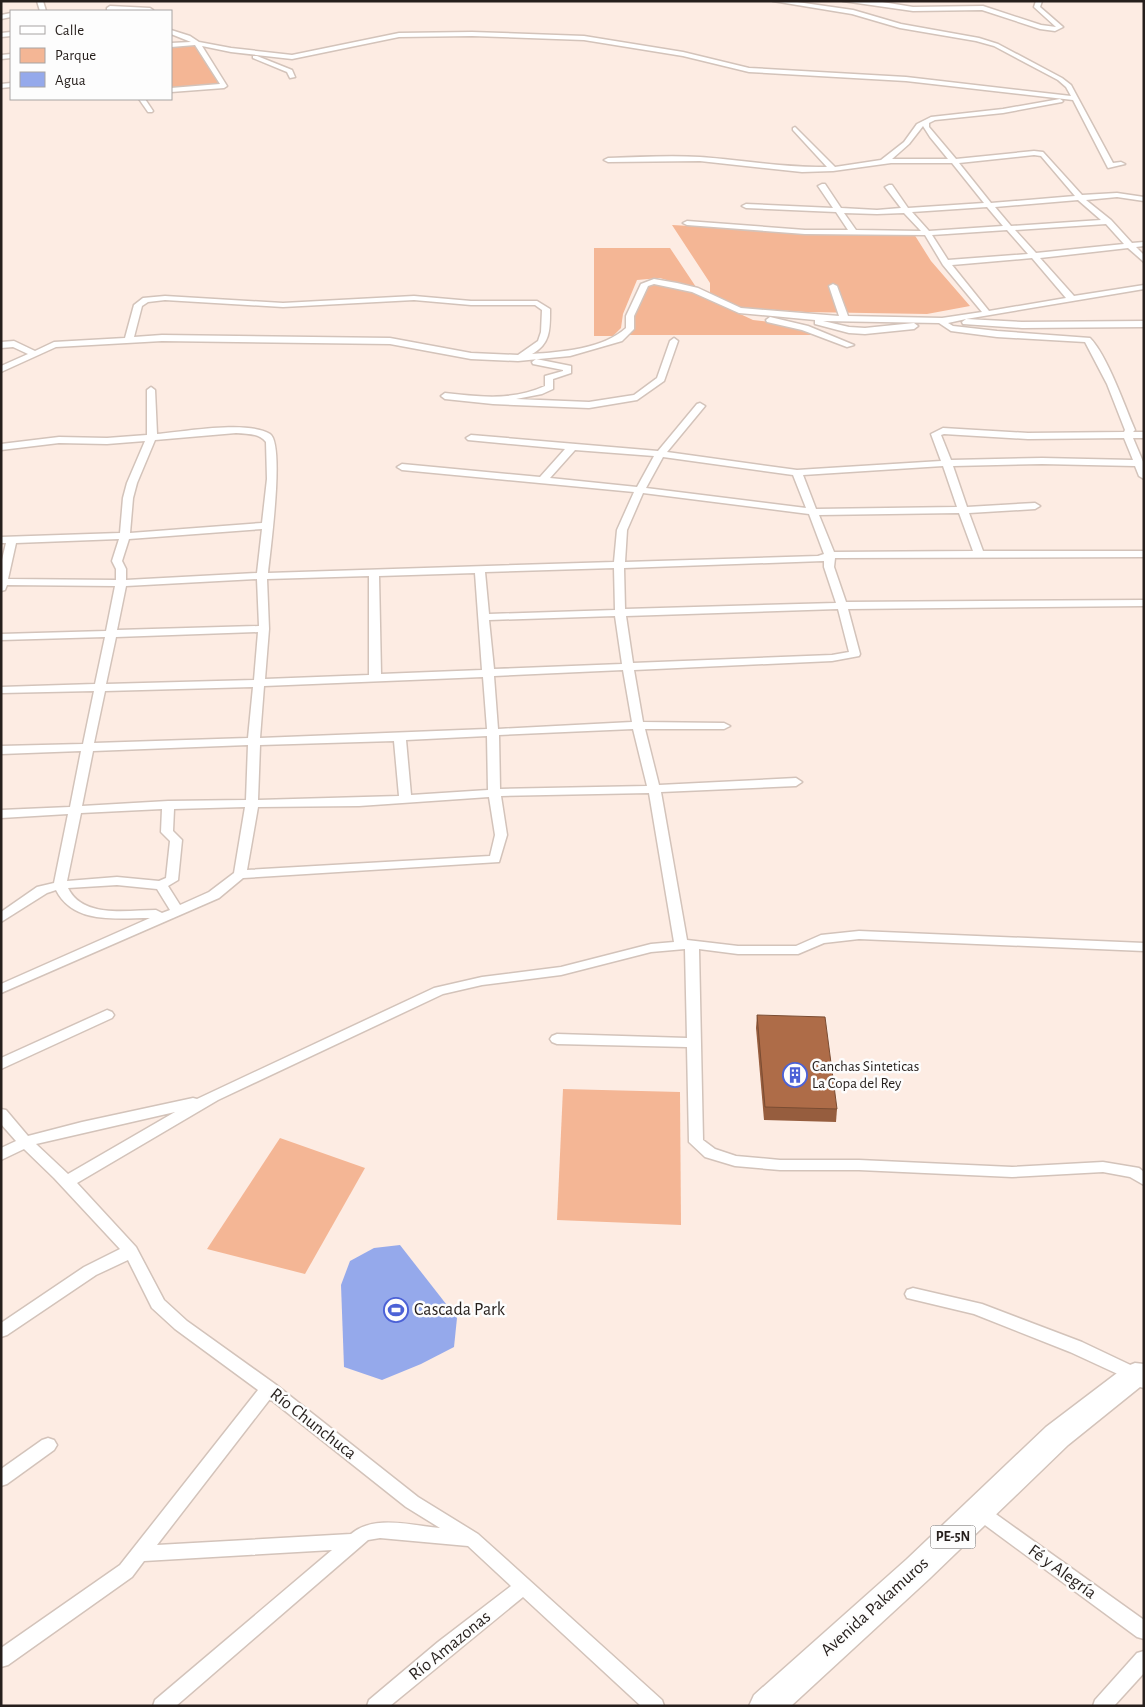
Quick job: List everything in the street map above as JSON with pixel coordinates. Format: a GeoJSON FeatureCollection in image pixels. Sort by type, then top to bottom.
{"type":"FeatureCollection","features":[{"type":"Feature","properties":{"kind":"highway","name":"Avenida Pakamuros"},"geometry":{"type":"LineString","coordinates":[[766,1706],[980,1512],[1057,1436],[1139,1376]]}},
{"type":"Feature","properties":{"kind":"street"},"geometry":{"type":"LineString","coordinates":[[776,1],[853,12],[906,27],[986,42],[1060,79],[1069,86],[1111,166],[1121,164]]}},
{"type":"Feature","properties":{"kind":"street"},"geometry":{"type":"LineString","coordinates":[[846,1],[876,2],[913,9],[983,8],[993,13],[1040,27],[1055,29],[1060,27],[1037,7],[1039,1]]}},
{"type":"Feature","properties":{"kind":"street"},"geometry":{"type":"LineString","coordinates":[[110,10],[110,8],[137,10]]}},
{"type":"Feature","properties":{"kind":"street"},"geometry":{"type":"LineString","coordinates":[[172,32],[188,37],[198,43],[224,86],[172,90]]}},
{"type":"Feature","properties":{"kind":"street"},"geometry":{"type":"LineString","coordinates":[[172,45],[198,43],[238,51],[292,57],[407,33],[584,38],[692,55],[748,70],[906,79],[1074,98]]}},
{"type":"Feature","properties":{"kind":"street"},"geometry":{"type":"LineString","coordinates":[[238,51],[286,69],[290,71],[292,77]]}},
{"type":"Feature","properties":{"kind":"street"},"geometry":{"type":"LineString","coordinates":[[882,163],[906,143],[919,125],[926,123],[925,121],[944,116],[1003,111],[1074,98]]}},
{"type":"Feature","properties":{"kind":"street"},"geometry":{"type":"LineString","coordinates":[[143,100],[150,111]]}},
{"type":"Feature","properties":{"kind":"street"},"geometry":{"type":"LineString","coordinates":[[926,123],[926,127],[932,136],[1072,300]]}},
{"type":"Feature","properties":{"kind":"street"},"geometry":{"type":"LineString","coordinates":[[794,129],[833,169]]}},
{"type":"Feature","properties":{"kind":"street"},"geometry":{"type":"LineString","coordinates":[[608,160],[700,159],[777,169],[833,169],[891,162],[954,161],[1034,153],[1043,154],[1081,199],[1108,222],[1144,260]]}},
{"type":"Feature","properties":{"kind":"street"},"geometry":{"type":"LineString","coordinates":[[822,186],[841,211],[854,234]]}},
{"type":"Feature","properties":{"kind":"street"},"geometry":{"type":"LineString","coordinates":[[889,187],[906,210],[927,233],[946,263],[987,313]]}},
{"type":"Feature","properties":{"kind":"street"},"geometry":{"type":"LineString","coordinates":[[746,206],[841,211],[906,210],[1117,195],[1144,199]]}},
{"type":"Feature","properties":{"kind":"street"},"geometry":{"type":"LineString","coordinates":[[687,223],[854,234],[927,233],[1108,222]]}},
{"type":"Feature","properties":{"kind":"street"},"geometry":{"type":"LineString","coordinates":[[946,263],[1144,244]]}},
{"type":"Feature","properties":{"kind":"street"},"geometry":{"type":"LineString","coordinates":[[1,369],[54,345],[162,338],[344,339],[390,341],[471,356],[514,358],[567,354],[619,339],[630,329],[630,316],[645,284],[654,281],[662,281],[695,290],[756,318],[805,328],[850,345]]}},
{"type":"Feature","properties":{"kind":"street"},"geometry":{"type":"LineString","coordinates":[[832,286],[844,317]]}},
{"type":"Feature","properties":{"kind":"street"},"geometry":{"type":"LineString","coordinates":[[740,310],[818,318],[844,317],[942,322],[1144,287]]}},
{"type":"Feature","properties":{"kind":"street"},"geometry":{"type":"LineString","coordinates":[[129,340],[138,305],[146,300],[164,298],[283,305],[414,298],[471,303],[537,303],[546,309],[545,338],[536,349],[514,358]]}},
{"type":"Feature","properties":{"kind":"street"},"geometry":{"type":"LineString","coordinates":[[777,321],[812,321],[865,332],[954,321],[1022,325],[1144,324]]}},
{"type":"Feature","properties":{"kind":"street"},"geometry":{"type":"LineString","coordinates":[[942,322],[951,328],[997,334],[1087,340],[1091,344],[1130,430],[1126,435]]}},
{"type":"Feature","properties":{"kind":"street"},"geometry":{"type":"LineString","coordinates":[[445,396],[493,401],[589,405],[637,397],[661,380],[674,341]]}},
{"type":"Feature","properties":{"kind":"street"},"geometry":{"type":"LineString","coordinates":[[1,344],[14,344],[33,353]]}},
{"type":"Feature","properties":{"kind":"street"},"geometry":{"type":"LineString","coordinates":[[493,401],[539,392],[550,387],[548,378],[567,373],[568,368],[514,358]]}},
{"type":"Feature","properties":{"kind":"street"},"geometry":{"type":"LineString","coordinates":[[151,390],[152,436],[132,483],[128,498],[125,536],[118,562],[121,569],[121,583],[60,885],[69,901],[81,909],[100,913],[156,914],[156,920]]}},
{"type":"Feature","properties":{"kind":"street"},"geometry":{"type":"LineString","coordinates":[[700,406],[660,454],[640,490],[622,530],[619,567],[620,612],[638,725],[654,789],[686,945],[694,1043],[696,1142],[710,1154],[735,1161],[780,1165],[858,1165],[1012,1172],[1103,1167],[1134,1172],[1144,1180]]}},
{"type":"Feature","properties":{"kind":"street"},"geometry":{"type":"LineString","coordinates":[[1,447],[59,440],[107,442],[152,436],[236,430],[256,432],[268,437],[272,442],[272,479],[262,576],[264,629],[254,740],[252,804],[240,874]]}},
{"type":"Feature","properties":{"kind":"street"},"geometry":{"type":"LineString","coordinates":[[979,555],[936,434],[943,431],[1028,436],[1144,435]]}},
{"type":"Feature","properties":{"kind":"street"},"geometry":{"type":"LineString","coordinates":[[1126,435],[1144,476]]}},
{"type":"Feature","properties":{"kind":"street"},"geometry":{"type":"LineString","coordinates":[[471,438],[660,454],[796,474],[946,463],[1042,460],[1138,463]]}},
{"type":"Feature","properties":{"kind":"street"},"geometry":{"type":"LineString","coordinates":[[542,481],[572,447]]}},
{"type":"Feature","properties":{"kind":"street"},"geometry":{"type":"LineString","coordinates":[[402,467],[640,490],[812,512],[962,510],[1035,506]]}},
{"type":"Feature","properties":{"kind":"street"},"geometry":{"type":"LineString","coordinates":[[1,690],[259,683],[488,672],[628,668],[832,658],[855,654],[842,605],[829,567],[830,555],[796,474]]}},
{"type":"Feature","properties":{"kind":"street"},"geometry":{"type":"LineString","coordinates":[[266,526],[125,536],[7,540],[2,585],[121,583],[262,576],[819,560],[830,555],[1144,554]]}},
{"type":"Feature","properties":{"kind":"street"},"geometry":{"type":"LineString","coordinates":[[1,989],[214,895],[240,874],[495,859],[501,835],[494,793],[493,732],[480,570]]}},
{"type":"Feature","properties":{"kind":"street"},"geometry":{"type":"LineString","coordinates":[[374,573],[375,677]]}},
{"type":"Feature","properties":{"kind":"street"},"geometry":{"type":"LineString","coordinates":[[484,617],[842,605],[1024,602],[1144,603]]}},
{"type":"Feature","properties":{"kind":"street"},"geometry":{"type":"LineString","coordinates":[[1,637],[264,629]]}},
{"type":"Feature","properties":{"kind":"street"},"geometry":{"type":"LineString","coordinates":[[1,750],[400,736],[638,725],[724,726]]}},
{"type":"Feature","properties":{"kind":"street"},"geometry":{"type":"LineString","coordinates":[[400,736],[404,798]]}},
{"type":"Feature","properties":{"kind":"street"},"geometry":{"type":"LineString","coordinates":[[1,814],[168,805],[359,802],[494,793],[654,789],[796,782]]}},
{"type":"Feature","properties":{"kind":"street"},"geometry":{"type":"LineString","coordinates":[[1,918],[42,890],[60,885],[117,881],[162,885],[172,880],[176,840],[167,832],[168,805]]}},
{"type":"Feature","properties":{"kind":"street"},"geometry":{"type":"LineString","coordinates":[[162,885],[177,911]]}},
{"type":"Feature","properties":{"kind":"street"},"geometry":{"type":"LineString","coordinates":[[67,1182],[205,1100],[439,991],[482,981],[561,972],[651,948],[686,945],[738,950],[798,950],[821,939],[859,935],[1144,947]]}},
{"type":"Feature","properties":{"kind":"street"},"geometry":{"type":"LineString","coordinates":[[1,1064],[107,1015]]}},
{"type":"Feature","properties":{"kind":"street"},"geometry":{"type":"LineString","coordinates":[[557,1040],[694,1043]]}},
{"type":"Feature","properties":{"kind":"street"},"geometry":{"type":"LineString","coordinates":[[1,1155],[25,1142],[82,1127],[205,1100]]}},
{"type":"Feature","properties":{"kind":"street","name":"Río Chunchuca"},"geometry":{"type":"LineString","coordinates":[[1,1114],[25,1142],[67,1182],[131,1251],[158,1304],[182,1325],[269,1389],[412,1502],[472,1539],[655,1706]]}},
{"type":"Feature","properties":{"kind":"street"},"geometry":{"type":"LineString","coordinates":[[1,1331],[90,1271],[131,1251]]}},
{"type":"Feature","properties":{"kind":"street"},"geometry":{"type":"LineString","coordinates":[[913,1294],[976,1308],[1076,1347],[1139,1376]]}},
{"type":"Feature","properties":{"kind":"street"},"geometry":{"type":"LineString","coordinates":[[1,1659],[126,1571],[269,1389]]}},
{"type":"Feature","properties":{"kind":"street"},"geometry":{"type":"LineString","coordinates":[[1,1480],[48,1445]]}},
{"type":"Feature","properties":{"kind":"street","name":"Fé y Alegría"},"geometry":{"type":"LineString","coordinates":[[980,1512],[1144,1631]]}},
{"type":"Feature","properties":{"kind":"street"},"geometry":{"type":"LineString","coordinates":[[162,1706],[363,1534],[380,1530],[472,1539]]}},
{"type":"Feature","properties":{"kind":"street"},"geometry":{"type":"LineString","coordinates":[[138,1554],[355,1541]]}},
{"type":"Feature","properties":{"kind":"street","name":"Río Amazonas"},"geometry":{"type":"LineString","coordinates":[[376,1706],[524,1586]]}},
{"type":"Feature","properties":{"kind":"street"},"geometry":{"type":"LineString","coordinates":[[1102,1706],[1144,1659]]}},
{"type":"Feature","properties":{"kind":"green space"},"geometry":{"type":"Polygon","coordinates":[[[196,44],[221,85],[172,89],[172,46],[196,44]]]}},
{"type":"Feature","properties":{"kind":"green space"},"geometry":{"type":"Polygon","coordinates":[[[672,225],[854,235],[914,234],[931,261],[970,306],[927,314],[805,312],[735,307],[710,295],[710,283],[672,225]]]}},
{"type":"Feature","properties":{"kind":"green space"},"geometry":{"type":"Polygon","coordinates":[[[594,248],[670,248],[698,290],[660,278],[637,280],[623,314],[621,328],[613,336],[594,336],[594,248]]]}},
{"type":"Feature","properties":{"kind":"green space"},"geometry":{"type":"Polygon","coordinates":[[[647,282],[689,290],[753,320],[778,323],[821,335],[621,335],[628,330],[647,282]]]}},
{"type":"Feature","properties":{"kind":"green space"},"geometry":{"type":"Polygon","coordinates":[[[563,1089],[680,1092],[681,1225],[557,1220],[563,1089]]]}},
{"type":"Feature","properties":{"kind":"green space"},"geometry":{"type":"Polygon","coordinates":[[[280,1138],[365,1168],[305,1274],[207,1249],[280,1138]]]}},
{"type":"Feature","properties":{"kind":"water","name":"Cascada Park"},"geometry":{"type":"Polygon","coordinates":[[[400,1245],[457,1318],[454,1347],[421,1364],[382,1380],[344,1367],[341,1285],[350,1261],[374,1248],[400,1245]]]}},
{"type":"Feature","properties":{"kind":"building","name":"Canchas Sinteticas La Copa del Rey"},"geometry":{"type":"Polygon","coordinates":[[[757,1015],[825,1017],[837,1109],[765,1107],[757,1015]]]}},
{"type":"Feature","properties":{"kind":"place","name":"Canchas Sinteticas La Copa del Rey"},"geometry":{"type":"Point","coordinates":[795,1075]}},
{"type":"Feature","properties":{"kind":"place","name":"Cascada Park"},"geometry":{"type":"Point","coordinates":[396,1310]}}]}
